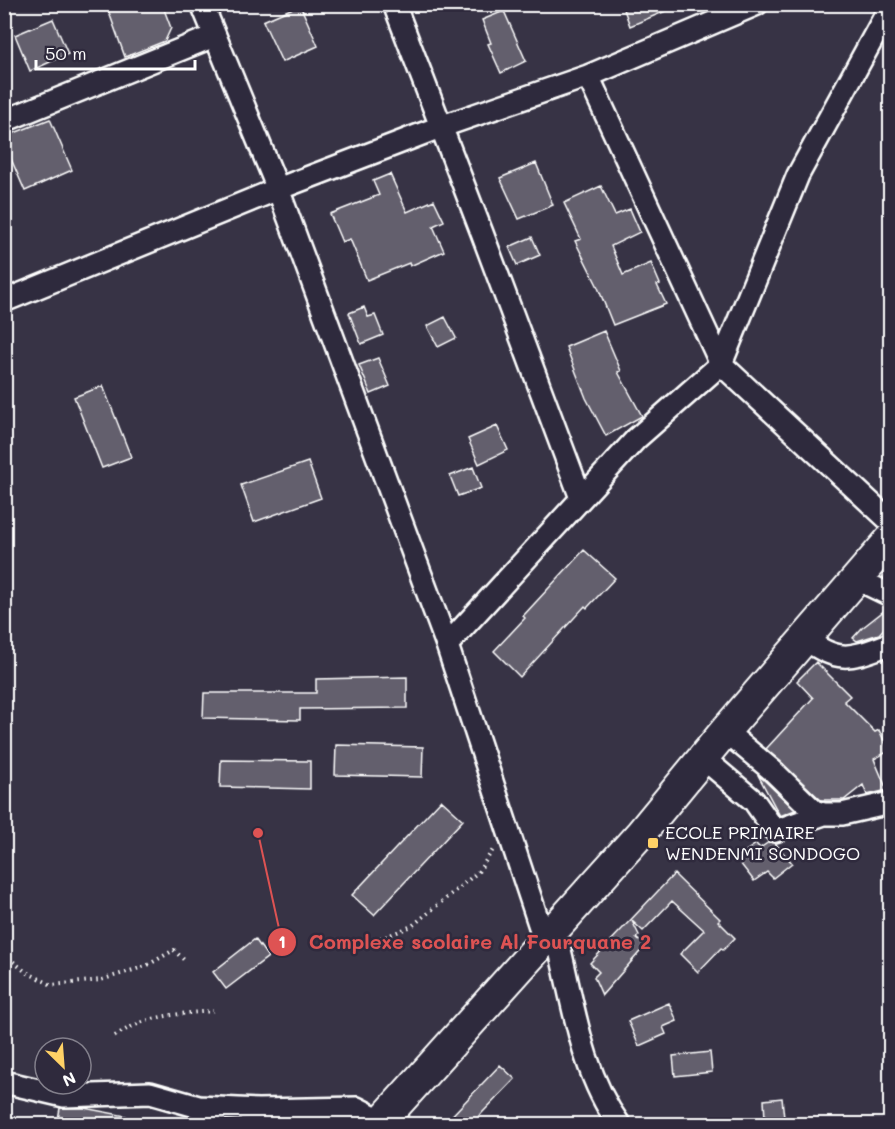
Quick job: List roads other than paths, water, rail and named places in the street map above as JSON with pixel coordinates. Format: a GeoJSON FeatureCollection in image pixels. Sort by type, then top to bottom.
{"type":"FeatureCollection","features":[{"type":"Feature","properties":{"kind":"street"},"geometry":{"type":"LineString","coordinates":[[202,4],[278,189],[447,645],[545,942]]}},
{"type":"Feature","properties":{"kind":"street"},"geometry":{"type":"LineString","coordinates":[[394,4],[581,498]]}},
{"type":"Feature","properties":{"kind":"street"},"geometry":{"type":"LineString","coordinates":[[4,301],[278,189],[440,127],[588,76],[757,4]]}},
{"type":"Feature","properties":{"kind":"street"},"geometry":{"type":"LineString","coordinates":[[447,645],[636,439],[721,364],[798,176],[891,7]]}},
{"type":"Feature","properties":{"kind":"street"},"geometry":{"type":"LineString","coordinates":[[4,121],[214,36]]}},
{"type":"Feature","properties":{"kind":"street"},"geometry":{"type":"LineString","coordinates":[[588,76],[721,364],[891,521]]}},
{"type":"Feature","properties":{"kind":"street"},"geometry":{"type":"LineString","coordinates":[[4,1082],[64,1096],[150,1093],[200,1107],[258,1110],[357,1108],[383,1123],[545,942],[891,540]]}},
{"type":"Feature","properties":{"kind":"street"},"geometry":{"type":"LineString","coordinates":[[857,579],[891,595]]}},
{"type":"Feature","properties":{"kind":"street"},"geometry":{"type":"LineString","coordinates":[[805,639],[822,651],[851,657],[891,644]]}},
{"type":"Feature","properties":{"kind":"street"},"geometry":{"type":"LineString","coordinates":[[725,731],[773,771],[814,811],[824,814],[842,814],[891,803]]}},
{"type":"Feature","properties":{"kind":"street"},"geometry":{"type":"LineString","coordinates":[[703,758],[754,801],[775,831],[824,814]]}},
{"type":"Feature","properties":{"kind":"street"},"geometry":{"type":"LineString","coordinates":[[545,942],[559,946],[586,1060],[604,1104],[620,1125]]}},
{"type":"Feature","properties":{"kind":"place","name":"Complexe scolaire Al Fourquane 2"},"geometry":{"type":"Point","coordinates":[258,833]}},
{"type":"Feature","properties":{"kind":"place","name":"ECOLE PRIMAIRE WENDENMI SONDOGO"},"geometry":{"type":"Point","coordinates":[653,843]}}]}
